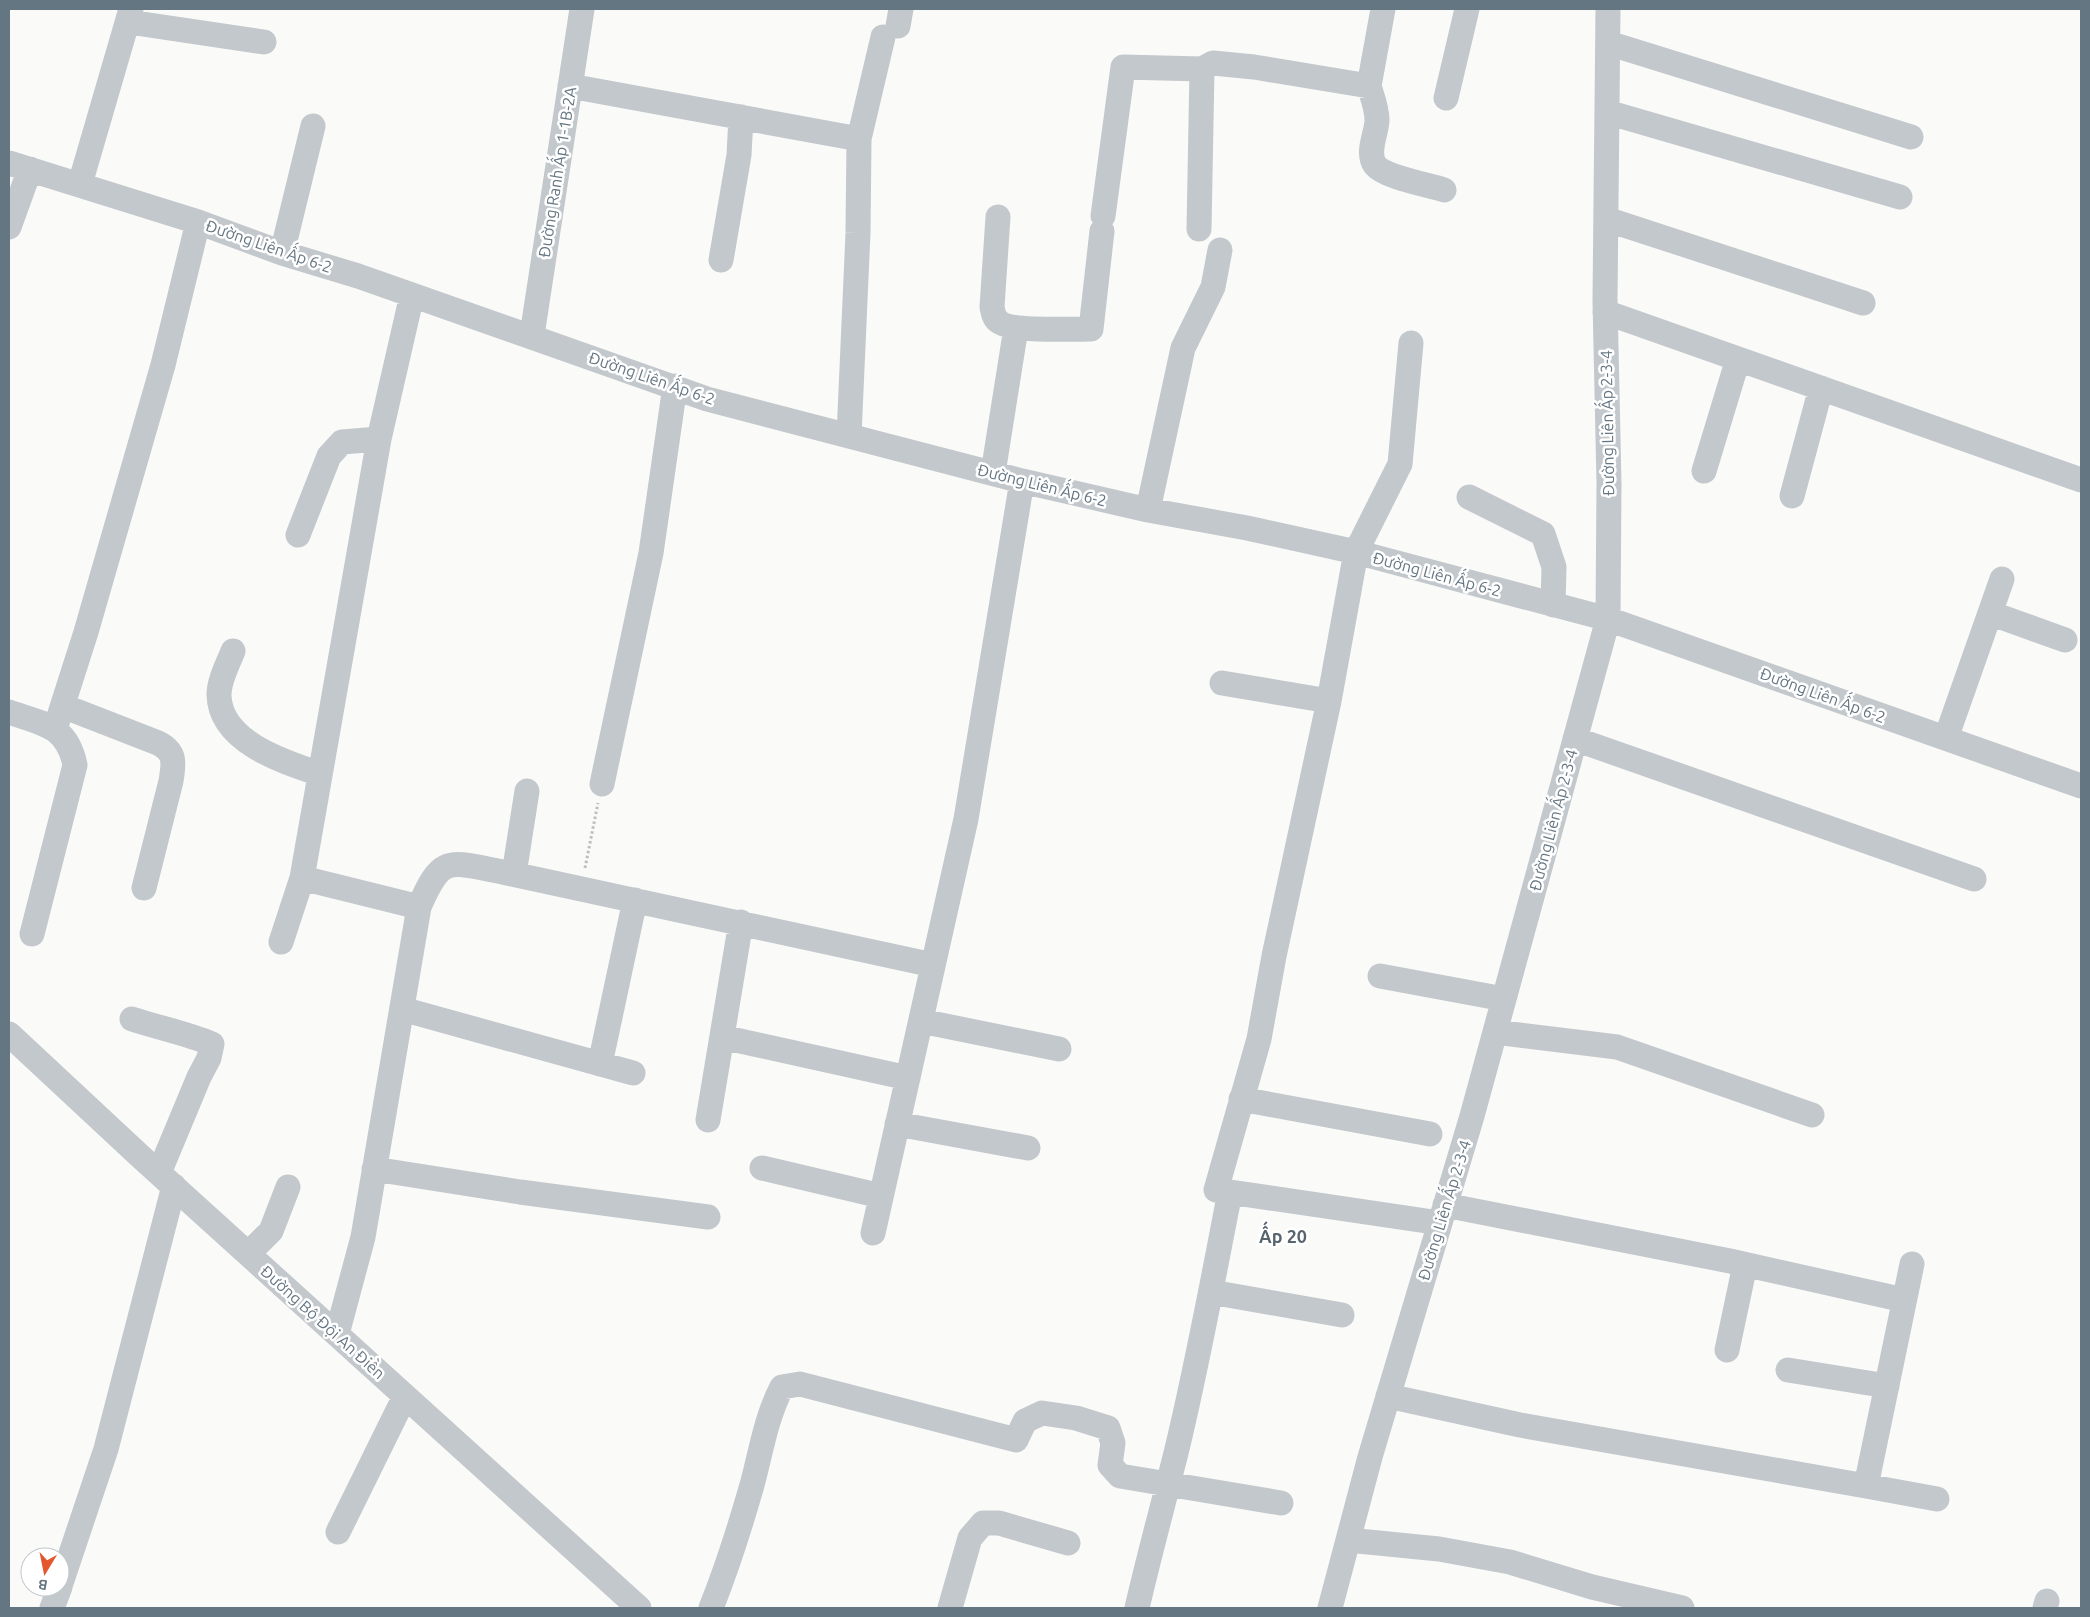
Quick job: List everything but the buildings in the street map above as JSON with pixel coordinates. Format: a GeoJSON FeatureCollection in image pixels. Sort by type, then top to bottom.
{"type":"FeatureCollection","features":[{"type":"Feature","properties":{"kind":"street","name":"Đường Ranh Ấp 1-1B-2A"},"geometry":{"type":"LineString","coordinates":[[532,335],[582,9]]}},
{"type":"Feature","properties":{"kind":"street"},"geometry":{"type":"LineString","coordinates":[[1383,9],[1369,86],[1377,118],[1372,146],[1373,159],[1376,166],[1385,172],[1444,190]]}},
{"type":"Feature","properties":{"kind":"street"},"geometry":{"type":"LineString","coordinates":[[1446,98],[1467,9]]}},
{"type":"Feature","properties":{"kind":"street","name":"Đường Liên Ấp 2-3-4"},"geometry":{"type":"LineString","coordinates":[[1330,1608],[1388,1396],[1495,1032],[1608,619],[1609,484],[1605,312],[1608,9]]}},
{"type":"Feature","properties":{"kind":"street"},"geometry":{"type":"LineString","coordinates":[[80,184],[130,16],[264,42]]}},
{"type":"Feature","properties":{"kind":"street"},"geometry":{"type":"LineString","coordinates":[[849,436],[858,233],[859,139],[894,24]]}},
{"type":"Feature","properties":{"kind":"street"},"geometry":{"type":"LineString","coordinates":[[1608,43],[1911,137]]}},
{"type":"Feature","properties":{"kind":"street"},"geometry":{"type":"LineString","coordinates":[[998,217],[992,307],[995,318],[999,323],[1016,328],[1091,329],[1102,223],[1123,67],[1202,69],[1214,63],[1238,65],[1369,86]]}},
{"type":"Feature","properties":{"kind":"street"},"geometry":{"type":"LineString","coordinates":[[1199,229],[1202,69]]}},
{"type":"Feature","properties":{"kind":"street"},"geometry":{"type":"LineString","coordinates":[[570,86],[859,139]]}},
{"type":"Feature","properties":{"kind":"street"},"geometry":{"type":"LineString","coordinates":[[1607,112],[1900,197]]}},
{"type":"Feature","properties":{"kind":"street"},"geometry":{"type":"LineString","coordinates":[[720,260],[739,155],[741,117]]}},
{"type":"Feature","properties":{"kind":"street"},"geometry":{"type":"LineString","coordinates":[[282,252],[314,126]]}},
{"type":"Feature","properties":{"kind":"street"},"geometry":{"type":"LineString","coordinates":[[9,227],[19,166]]}},
{"type":"Feature","properties":{"kind":"street","name":"Đường Liên Ấp 6-2"},"geometry":{"type":"LineString","coordinates":[[19,166],[198,222],[532,335],[707,399],[1022,481],[1148,510],[1247,528],[1356,552],[1608,619],[2081,786]]}},
{"type":"Feature","properties":{"kind":"street"},"geometry":{"type":"LineString","coordinates":[[1606,219],[1863,303]]}},
{"type":"Feature","properties":{"kind":"street"},"geometry":{"type":"LineString","coordinates":[[32,934],[75,765],[71,747],[59,717],[86,632],[163,365],[198,222]]}},
{"type":"Feature","properties":{"kind":"street"},"geometry":{"type":"LineString","coordinates":[[1148,510],[1183,348],[1213,287],[1220,250]]}},
{"type":"Feature","properties":{"kind":"street"},"geometry":{"type":"LineString","coordinates":[[281,942],[302,878],[379,439],[412,295]]}},
{"type":"Feature","properties":{"kind":"street"},"geometry":{"type":"LineString","coordinates":[[1605,312],[2081,480]]}},
{"type":"Feature","properties":{"kind":"street"},"geometry":{"type":"LineString","coordinates":[[993,473],[1016,328]]}},
{"type":"Feature","properties":{"kind":"street"},"geometry":{"type":"LineString","coordinates":[[1411,343],[1400,464],[1356,552],[1330,700],[1274,956],[1259,1039],[1216,1190],[1442,1214],[1745,1265],[1904,1300]]}},
{"type":"Feature","properties":{"kind":"street"},"geometry":{"type":"LineString","coordinates":[[1704,470],[1738,359]]}},
{"type":"Feature","properties":{"kind":"street"},"geometry":{"type":"LineString","coordinates":[[602,784],[651,553],[675,386]]}},
{"type":"Feature","properties":{"kind":"street"},"geometry":{"type":"LineString","coordinates":[[1792,496],[1821,388]]}},
{"type":"Feature","properties":{"kind":"street"},"geometry":{"type":"LineString","coordinates":[[298,535],[329,456],[342,442],[379,439]]}},
{"type":"Feature","properties":{"kind":"street"},"geometry":{"type":"LineString","coordinates":[[873,1233],[966,819],[1022,481]]}},
{"type":"Feature","properties":{"kind":"street"},"geometry":{"type":"LineString","coordinates":[[1469,498],[1544,534],[1554,567],[1553,605]]}},
{"type":"Feature","properties":{"kind":"street"},"geometry":{"type":"LineString","coordinates":[[1946,738],[2002,579]]}},
{"type":"Feature","properties":{"kind":"street"},"geometry":{"type":"LineString","coordinates":[[1990,613],[2064,640]]}},
{"type":"Feature","properties":{"kind":"street"},"geometry":{"type":"LineString","coordinates":[[233,651],[219,694],[220,707],[226,720],[260,751],[320,774]]}},
{"type":"Feature","properties":{"kind":"street"},"geometry":{"type":"LineString","coordinates":[[1222,683],[1330,700]]}},
{"type":"Feature","properties":{"kind":"street"},"geometry":{"type":"LineString","coordinates":[[9,712],[59,717],[158,743],[171,753],[174,764],[171,781],[144,888]]}},
{"type":"Feature","properties":{"kind":"street"},"geometry":{"type":"LineString","coordinates":[[1575,739],[1974,879]]}},
{"type":"Feature","properties":{"kind":"street"},"geometry":{"type":"LineString","coordinates":[[514,874],[528,792]]}},
{"type":"Feature","properties":{"kind":"street"},"geometry":{"type":"LineString","coordinates":[[337,1334],[363,1237],[419,907],[431,880],[441,868],[458,864],[514,874],[933,965]]}},
{"type":"Feature","properties":{"kind":"street"},"geometry":{"type":"LineString","coordinates":[[302,878],[419,907]]}},
{"type":"Feature","properties":{"kind":"street"},"geometry":{"type":"LineString","coordinates":[[600,1064],[635,900]]}},
{"type":"Feature","properties":{"kind":"street"},"geometry":{"type":"LineString","coordinates":[[708,1120],[741,922]]}},
{"type":"Feature","properties":{"kind":"street"},"geometry":{"type":"LineString","coordinates":[[1380,976],[1504,999]]}},
{"type":"Feature","properties":{"kind":"street"},"geometry":{"type":"LineString","coordinates":[[402,1009],[633,1073]]}},
{"type":"Feature","properties":{"kind":"street"},"geometry":{"type":"LineString","coordinates":[[70,1556],[106,1449],[167,1180],[209,1058],[212,1044],[184,1032],[153,1026],[132,1019]]}},
{"type":"Feature","properties":{"kind":"street"},"geometry":{"type":"LineString","coordinates":[[921,1021],[1059,1049]]}},
{"type":"Feature","properties":{"kind":"street"},"geometry":{"type":"LineString","coordinates":[[1495,1032],[1617,1047],[1812,1115]]}},
{"type":"Feature","properties":{"kind":"street","name":"Đường Bộ Đội An Điền"},"geometry":{"type":"LineString","coordinates":[[9,1034],[248,1254],[640,1608]]}},
{"type":"Feature","properties":{"kind":"street"},"geometry":{"type":"LineString","coordinates":[[722,1037],[908,1078]]}},
{"type":"Feature","properties":{"kind":"street"},"geometry":{"type":"LineString","coordinates":[[1241,1099],[1430,1134]]}},
{"type":"Feature","properties":{"kind":"street"},"geometry":{"type":"LineString","coordinates":[[897,1124],[1028,1148]]}},
{"type":"Feature","properties":{"kind":"street"},"geometry":{"type":"LineString","coordinates":[[762,1168],[881,1196]]}},
{"type":"Feature","properties":{"kind":"street"},"geometry":{"type":"LineString","coordinates":[[374,1169],[520,1192],[708,1217]]}},
{"type":"Feature","properties":{"kind":"street"},"geometry":{"type":"LineString","coordinates":[[248,1254],[271,1231],[288,1187]]}},
{"type":"Feature","properties":{"kind":"street"},"geometry":{"type":"LineString","coordinates":[[1138,1608],[1167,1483],[1176,1454],[1211,1292],[1230,1192]]}},
{"type":"Feature","properties":{"kind":"street"},"geometry":{"type":"LineString","coordinates":[[1866,1486],[1912,1264]]}},
{"type":"Feature","properties":{"kind":"street"},"geometry":{"type":"LineString","coordinates":[[1727,1350],[1745,1265]]}},
{"type":"Feature","properties":{"kind":"street"},"geometry":{"type":"LineString","coordinates":[[1211,1292],[1342,1314]]}},
{"type":"Feature","properties":{"kind":"street"},"geometry":{"type":"LineString","coordinates":[[1788,1370],[1887,1386]]}},
{"type":"Feature","properties":{"kind":"street"},"geometry":{"type":"LineString","coordinates":[[711,1608],[746,1504],[774,1401],[782,1387],[800,1384],[1016,1440],[1025,1420],[1042,1414],[1076,1418],[1108,1428],[1113,1443],[1110,1465],[1120,1476],[1281,1503]]}},
{"type":"Feature","properties":{"kind":"street"},"geometry":{"type":"LineString","coordinates":[[338,1532],[405,1396]]}},
{"type":"Feature","properties":{"kind":"street"},"geometry":{"type":"LineString","coordinates":[[1388,1396],[1520,1425],[1937,1499]]}},
{"type":"Feature","properties":{"kind":"street"},"geometry":{"type":"LineString","coordinates":[[950,1608],[970,1538],[983,1523],[999,1523],[1068,1543]]}},
{"type":"Feature","properties":{"kind":"street"},"geometry":{"type":"LineString","coordinates":[[1348,1540],[1439,1550],[1510,1562],[1592,1587],[1682,1608]]}},
{"type":"Feature","properties":{"kind":"path"},"geometry":{"type":"LineString","coordinates":[[580,888],[602,784]]}},
{"type":"Feature","properties":{"kind":"district","name":"Ấp 20"},"geometry":{"type":"Point","coordinates":[1283,1236]}}]}
